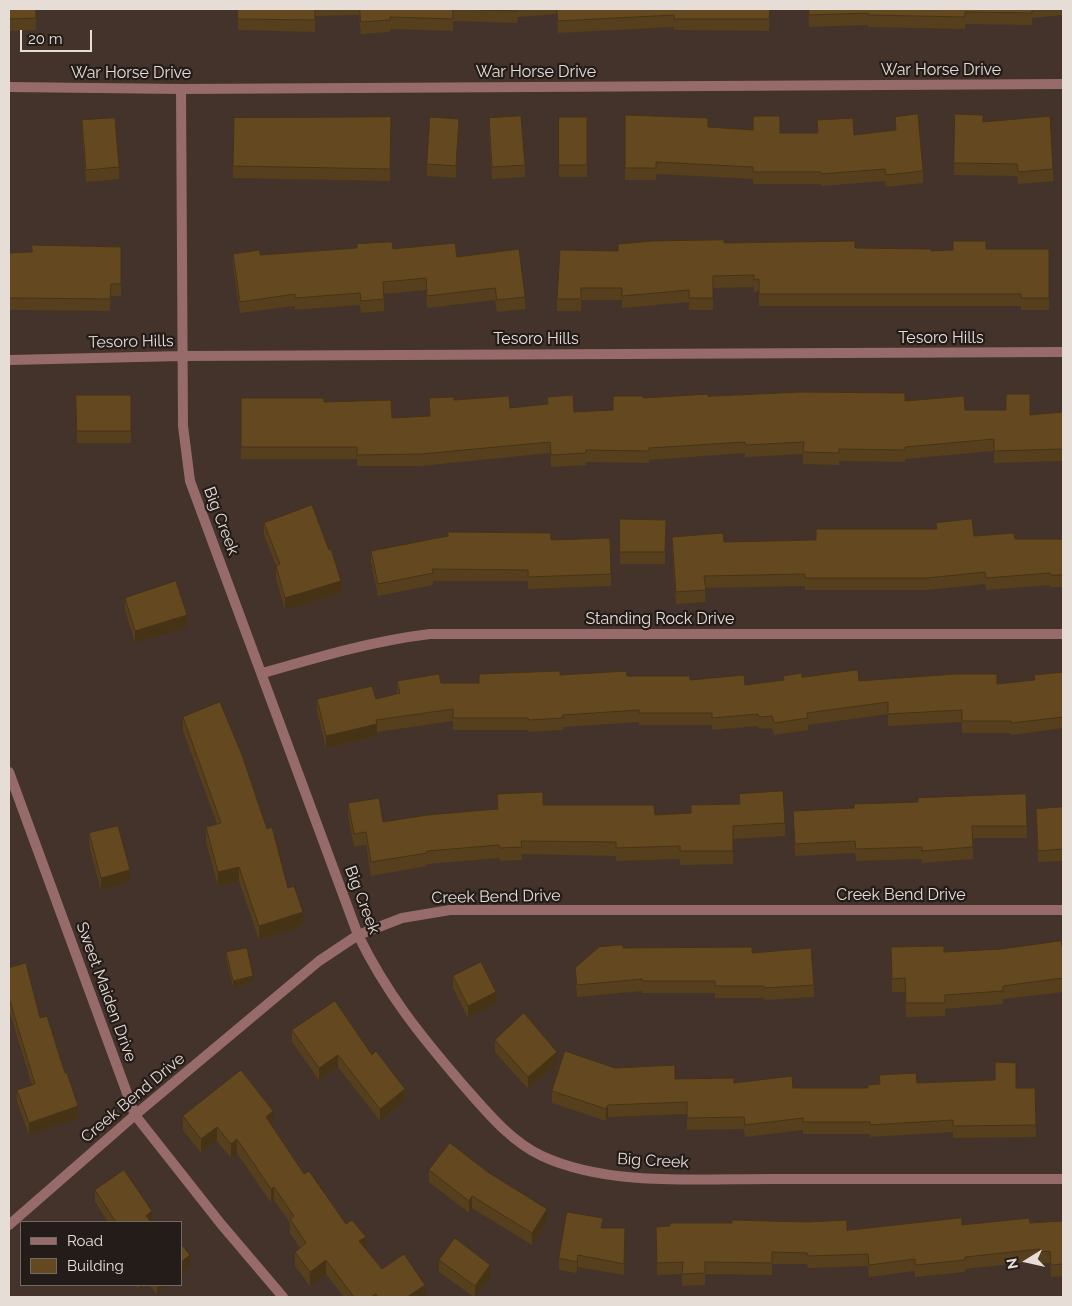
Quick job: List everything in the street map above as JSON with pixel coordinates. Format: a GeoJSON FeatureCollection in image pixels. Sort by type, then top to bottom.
{"type":"FeatureCollection","features":[{"type":"Feature","properties":{"kind":"street","name":"War Horse Drive"},"geometry":{"type":"LineString","coordinates":[[9,87],[181,89],[1063,84]]}},
{"type":"Feature","properties":{"kind":"street","name":"Big Creek"},"geometry":{"type":"LineString","coordinates":[[181,89],[183,426],[190,481],[358,934],[376,972],[419,1033],[490,1116],[520,1142],[542,1156],[603,1173],[654,1178],[1063,1179]]}},
{"type":"Feature","properties":{"kind":"street","name":"Tesoro Hills"},"geometry":{"type":"LineString","coordinates":[[9,360],[182,356],[1063,352]]}},
{"type":"Feature","properties":{"kind":"street","name":"Standing Rock Drive"},"geometry":{"type":"LineString","coordinates":[[263,674],[346,648],[388,639],[430,634],[1063,634]]}},
{"type":"Feature","properties":{"kind":"street","name":"Sweet Maiden Drive"},"geometry":{"type":"LineString","coordinates":[[9,772],[135,1115],[221,1224],[283,1297]]}},
{"type":"Feature","properties":{"kind":"street","name":"Creek Bend Drive"},"geometry":{"type":"LineString","coordinates":[[9,1225],[135,1115],[319,961],[358,934],[402,918],[450,910],[1063,910]]}},
{"type":"Feature","properties":{"kind":"building"},"geometry":{"type":"Polygon","coordinates":[[[9,9],[36,9],[36,18],[9,19],[9,9]]]}},
{"type":"Feature","properties":{"kind":"building"},"geometry":{"type":"Polygon","coordinates":[[[238,9],[315,9],[315,20],[238,19],[238,9]]]}},
{"type":"Feature","properties":{"kind":"building"},"geometry":{"type":"Polygon","coordinates":[[[360,9],[453,9],[453,19],[390,17],[390,20],[361,22],[360,9]]]}},
{"type":"Feature","properties":{"kind":"building"},"geometry":{"type":"Polygon","coordinates":[[[453,9],[517,9],[517,11],[453,9]]]}},
{"type":"Feature","properties":{"kind":"building"},"geometry":{"type":"Polygon","coordinates":[[[557,9],[770,9],[769,19],[674,19],[674,15],[558,21],[557,9]]]}},
{"type":"Feature","properties":{"kind":"building"},"geometry":{"type":"Polygon","coordinates":[[[809,9],[1032,9],[1032,13],[965,12],[965,17],[868,15],[868,13],[809,15],[809,9]]]}},
{"type":"Feature","properties":{"kind":"building"},"geometry":{"type":"Polygon","coordinates":[[[918,114],[923,171],[886,175],[885,169],[821,174],[821,172],[753,172],[753,167],[656,162],[656,168],[625,168],[625,115],[708,118],[708,127],[753,130],[753,116],[780,116],[780,133],[818,133],[817,120],[853,118],[854,135],[896,130],[895,117],[918,114]]]}},
{"type":"Feature","properties":{"kind":"building"},"geometry":{"type":"Polygon","coordinates":[[[955,114],[983,115],[983,122],[1050,116],[1053,169],[1018,172],[1017,164],[954,163],[955,114]]]}},
{"type":"Feature","properties":{"kind":"building"},"geometry":{"type":"Polygon","coordinates":[[[521,116],[525,165],[492,167],[489,118],[521,116]]]}},
{"type":"Feature","properties":{"kind":"building"},"geometry":{"type":"Polygon","coordinates":[[[391,117],[390,169],[233,166],[234,118],[391,117]]]}},
{"type":"Feature","properties":{"kind":"building"},"geometry":{"type":"Polygon","coordinates":[[[430,117],[459,119],[456,166],[427,164],[430,117]]]}},
{"type":"Feature","properties":{"kind":"building"},"geometry":{"type":"Polygon","coordinates":[[[559,117],[587,117],[587,165],[559,165],[559,117]]]}},
{"type":"Feature","properties":{"kind":"building"},"geometry":{"type":"Polygon","coordinates":[[[115,118],[119,167],[86,170],[82,120],[115,118]]]}},
{"type":"Feature","properties":{"kind":"building"},"geometry":{"type":"Polygon","coordinates":[[[724,240],[724,243],[855,241],[855,248],[930,249],[931,251],[953,250],[953,241],[986,241],[986,249],[1049,249],[1049,298],[1021,298],[1021,294],[759,294],[759,279],[754,280],[754,275],[713,276],[713,298],[689,298],[689,290],[622,296],[622,288],[581,288],[581,299],[557,299],[560,250],[618,251],[618,244],[653,241],[724,240]]]}},
{"type":"Feature","properties":{"kind":"building"},"geometry":{"type":"Polygon","coordinates":[[[392,242],[393,249],[455,243],[457,257],[519,249],[525,297],[497,300],[495,288],[427,296],[426,278],[383,282],[384,299],[361,301],[360,293],[295,298],[295,294],[240,302],[233,254],[260,250],[260,255],[357,248],[357,244],[392,242]]]}},
{"type":"Feature","properties":{"kind":"building"},"geometry":{"type":"Polygon","coordinates":[[[32,245],[121,247],[121,284],[111,284],[110,299],[9,298],[9,253],[32,252],[32,245]]]}},
{"type":"Feature","properties":{"kind":"building"},"geometry":{"type":"Polygon","coordinates":[[[801,392],[905,393],[905,401],[964,396],[965,410],[1006,410],[1006,394],[1030,394],[1030,415],[1063,412],[1063,449],[994,451],[994,439],[905,447],[905,450],[839,449],[839,453],[803,452],[804,442],[745,445],[745,442],[649,448],[649,451],[586,450],[586,453],[551,455],[550,442],[421,454],[357,455],[357,447],[241,447],[241,398],[324,398],[324,402],[391,400],[392,418],[430,416],[429,398],[454,397],[454,400],[509,396],[510,408],[548,404],[547,397],[573,395],[574,412],[613,410],[613,396],[643,396],[643,398],[708,394],[708,396],[801,392]]]}},
{"type":"Feature","properties":{"kind":"building"},"geometry":{"type":"Polygon","coordinates":[[[76,395],[131,395],[131,431],[77,431],[76,395]]]}},
{"type":"Feature","properties":{"kind":"building"},"geometry":{"type":"Polygon","coordinates":[[[312,505],[329,550],[331,549],[341,581],[285,598],[276,566],[280,564],[264,523],[312,505]]]}},
{"type":"Feature","properties":{"kind":"building"},"geometry":{"type":"Polygon","coordinates":[[[620,519],[666,520],[665,552],[620,552],[620,519]]]}},
{"type":"Feature","properties":{"kind":"building"},"geometry":{"type":"Polygon","coordinates":[[[972,519],[974,536],[1014,533],[1015,539],[1063,539],[1063,575],[1050,575],[1050,573],[986,578],[985,572],[927,578],[805,578],[805,574],[704,576],[706,590],[676,592],[672,537],[723,533],[724,542],[816,540],[816,529],[937,529],[936,523],[972,519]]]}},
{"type":"Feature","properties":{"kind":"building"},"geometry":{"type":"Polygon","coordinates":[[[448,532],[551,533],[551,540],[610,538],[611,574],[528,577],[528,570],[432,569],[433,573],[378,584],[371,551],[448,536],[448,532]]]}},
{"type":"Feature","properties":{"kind":"building"},"geometry":{"type":"Polygon","coordinates":[[[176,581],[187,615],[135,631],[125,598],[176,581]]]}},
{"type":"Feature","properties":{"kind":"building"},"geometry":{"type":"Polygon","coordinates":[[[858,670],[859,681],[955,674],[997,674],[997,684],[1035,680],[1034,675],[1063,672],[1063,717],[1011,723],[1011,721],[962,721],[962,710],[888,714],[888,702],[807,713],[808,718],[774,723],[772,716],[759,717],[758,714],[712,718],[712,713],[639,713],[639,710],[563,715],[563,718],[529,720],[528,718],[453,718],[453,709],[376,720],[377,724],[326,736],[317,699],[372,686],[376,699],[400,693],[397,681],[439,674],[441,683],[479,683],[479,674],[560,671],[560,675],[626,671],[627,676],[690,676],[690,680],[744,675],[745,685],[784,680],[783,676],[802,673],[802,677],[858,670]]]}},
{"type":"Feature","properties":{"kind":"building"},"geometry":{"type":"Polygon","coordinates":[[[220,702],[242,755],[267,829],[272,827],[288,888],[294,886],[303,912],[259,926],[239,867],[218,872],[206,827],[221,823],[183,717],[220,702]]]}},
{"type":"Feature","properties":{"kind":"building"},"geometry":{"type":"Polygon","coordinates":[[[783,791],[785,823],[733,826],[733,851],[680,851],[680,846],[616,848],[616,842],[521,841],[522,847],[500,848],[499,845],[427,851],[427,853],[371,862],[366,832],[354,834],[348,803],[379,798],[383,822],[427,815],[498,809],[497,794],[543,792],[543,805],[654,805],[655,815],[691,813],[691,805],[740,804],[739,794],[783,791]]]}},
{"type":"Feature","properties":{"kind":"building"},"geometry":{"type":"Polygon","coordinates":[[[1026,794],[1027,826],[972,826],[973,847],[922,851],[922,847],[856,849],[855,841],[795,844],[793,811],[854,808],[854,804],[918,802],[918,798],[1026,794]]]}},
{"type":"Feature","properties":{"kind":"building"},"geometry":{"type":"Polygon","coordinates":[[[1063,807],[1063,849],[1038,851],[1036,809],[1063,807]]]}},
{"type":"Feature","properties":{"kind":"building"},"geometry":{"type":"Polygon","coordinates":[[[118,826],[130,870],[101,878],[89,833],[118,826]]]}},
{"type":"Feature","properties":{"kind":"building"},"geometry":{"type":"Polygon","coordinates":[[[1061,941],[1063,947],[1063,978],[1003,986],[1003,991],[945,995],[945,1003],[906,1003],[905,978],[892,979],[891,947],[944,946],[944,952],[1001,949],[1061,941]]]}},
{"type":"Feature","properties":{"kind":"building"},"geometry":{"type":"Polygon","coordinates":[[[623,945],[623,948],[752,947],[752,953],[811,948],[814,985],[764,988],[764,986],[715,986],[715,981],[642,981],[642,979],[577,985],[575,968],[599,947],[623,945]]]}},
{"type":"Feature","properties":{"kind":"building"},"geometry":{"type":"Polygon","coordinates":[[[247,948],[253,976],[233,981],[226,952],[247,948]]]}},
{"type":"Feature","properties":{"kind":"building"},"geometry":{"type":"Polygon","coordinates":[[[481,962],[496,992],[468,1006],[453,976],[481,962]]]}},
{"type":"Feature","properties":{"kind":"building"},"geometry":{"type":"Polygon","coordinates":[[[26,963],[40,1018],[47,1016],[65,1073],[67,1073],[78,1106],[29,1123],[17,1090],[35,1084],[9,1002],[9,968],[26,963]]]}},
{"type":"Feature","properties":{"kind":"building"},"geometry":{"type":"Polygon","coordinates":[[[335,1001],[372,1055],[376,1051],[405,1089],[380,1109],[338,1055],[319,1068],[292,1030],[335,1001]]]}},
{"type":"Feature","properties":{"kind":"building"},"geometry":{"type":"Polygon","coordinates":[[[524,1013],[557,1052],[528,1077],[495,1040],[524,1013]]]}},
{"type":"Feature","properties":{"kind":"building"},"geometry":{"type":"Polygon","coordinates":[[[565,1051],[615,1068],[675,1065],[675,1079],[734,1078],[734,1083],[792,1076],[793,1088],[868,1088],[868,1085],[880,1084],[879,1075],[916,1073],[917,1083],[995,1080],[995,1062],[1016,1063],[1016,1088],[1035,1088],[1036,1125],[953,1126],[953,1120],[870,1125],[870,1122],[803,1122],[803,1118],[745,1125],[744,1117],[687,1118],[687,1102],[608,1105],[606,1109],[552,1091],[565,1051]]]}},
{"type":"Feature","properties":{"kind":"building"},"geometry":{"type":"Polygon","coordinates":[[[241,1070],[273,1111],[266,1117],[304,1174],[309,1171],[346,1224],[352,1220],[366,1237],[359,1241],[382,1269],[404,1254],[425,1285],[407,1297],[378,1297],[376,1294],[371,1297],[354,1297],[326,1260],[310,1272],[295,1252],[306,1243],[290,1219],[294,1216],[274,1187],[271,1189],[237,1139],[231,1144],[217,1127],[201,1139],[183,1116],[241,1070]]]}},
{"type":"Feature","properties":{"kind":"building"},"geometry":{"type":"Polygon","coordinates":[[[450,1143],[489,1173],[547,1209],[532,1233],[472,1196],[469,1201],[429,1170],[450,1143]]]}},
{"type":"Feature","properties":{"kind":"building"},"geometry":{"type":"Polygon","coordinates":[[[124,1170],[152,1211],[146,1216],[150,1221],[115,1221],[95,1190],[124,1170]]]}},
{"type":"Feature","properties":{"kind":"building"},"geometry":{"type":"Polygon","coordinates":[[[567,1212],[603,1218],[601,1228],[625,1228],[624,1264],[578,1255],[577,1262],[559,1258],[567,1212]]]}},
{"type":"Feature","properties":{"kind":"building"},"geometry":{"type":"Polygon","coordinates":[[[962,1218],[962,1225],[1029,1218],[1030,1223],[1063,1221],[1063,1264],[1051,1265],[1050,1251],[1040,1252],[1040,1249],[965,1257],[965,1260],[915,1265],[915,1259],[869,1265],[868,1254],[808,1256],[807,1253],[772,1252],[772,1263],[705,1262],[705,1273],[682,1274],[683,1262],[657,1263],[656,1227],[670,1226],[670,1223],[732,1223],[732,1220],[807,1222],[847,1220],[847,1230],[962,1218]]]}},
{"type":"Feature","properties":{"kind":"building"},"geometry":{"type":"Polygon","coordinates":[[[455,1238],[490,1265],[475,1286],[439,1260],[455,1238]]]}},
{"type":"Feature","properties":{"kind":"building"},"geometry":{"type":"Polygon","coordinates":[[[182,1245],[190,1255],[182,1261],[182,1245]]]}}]}
